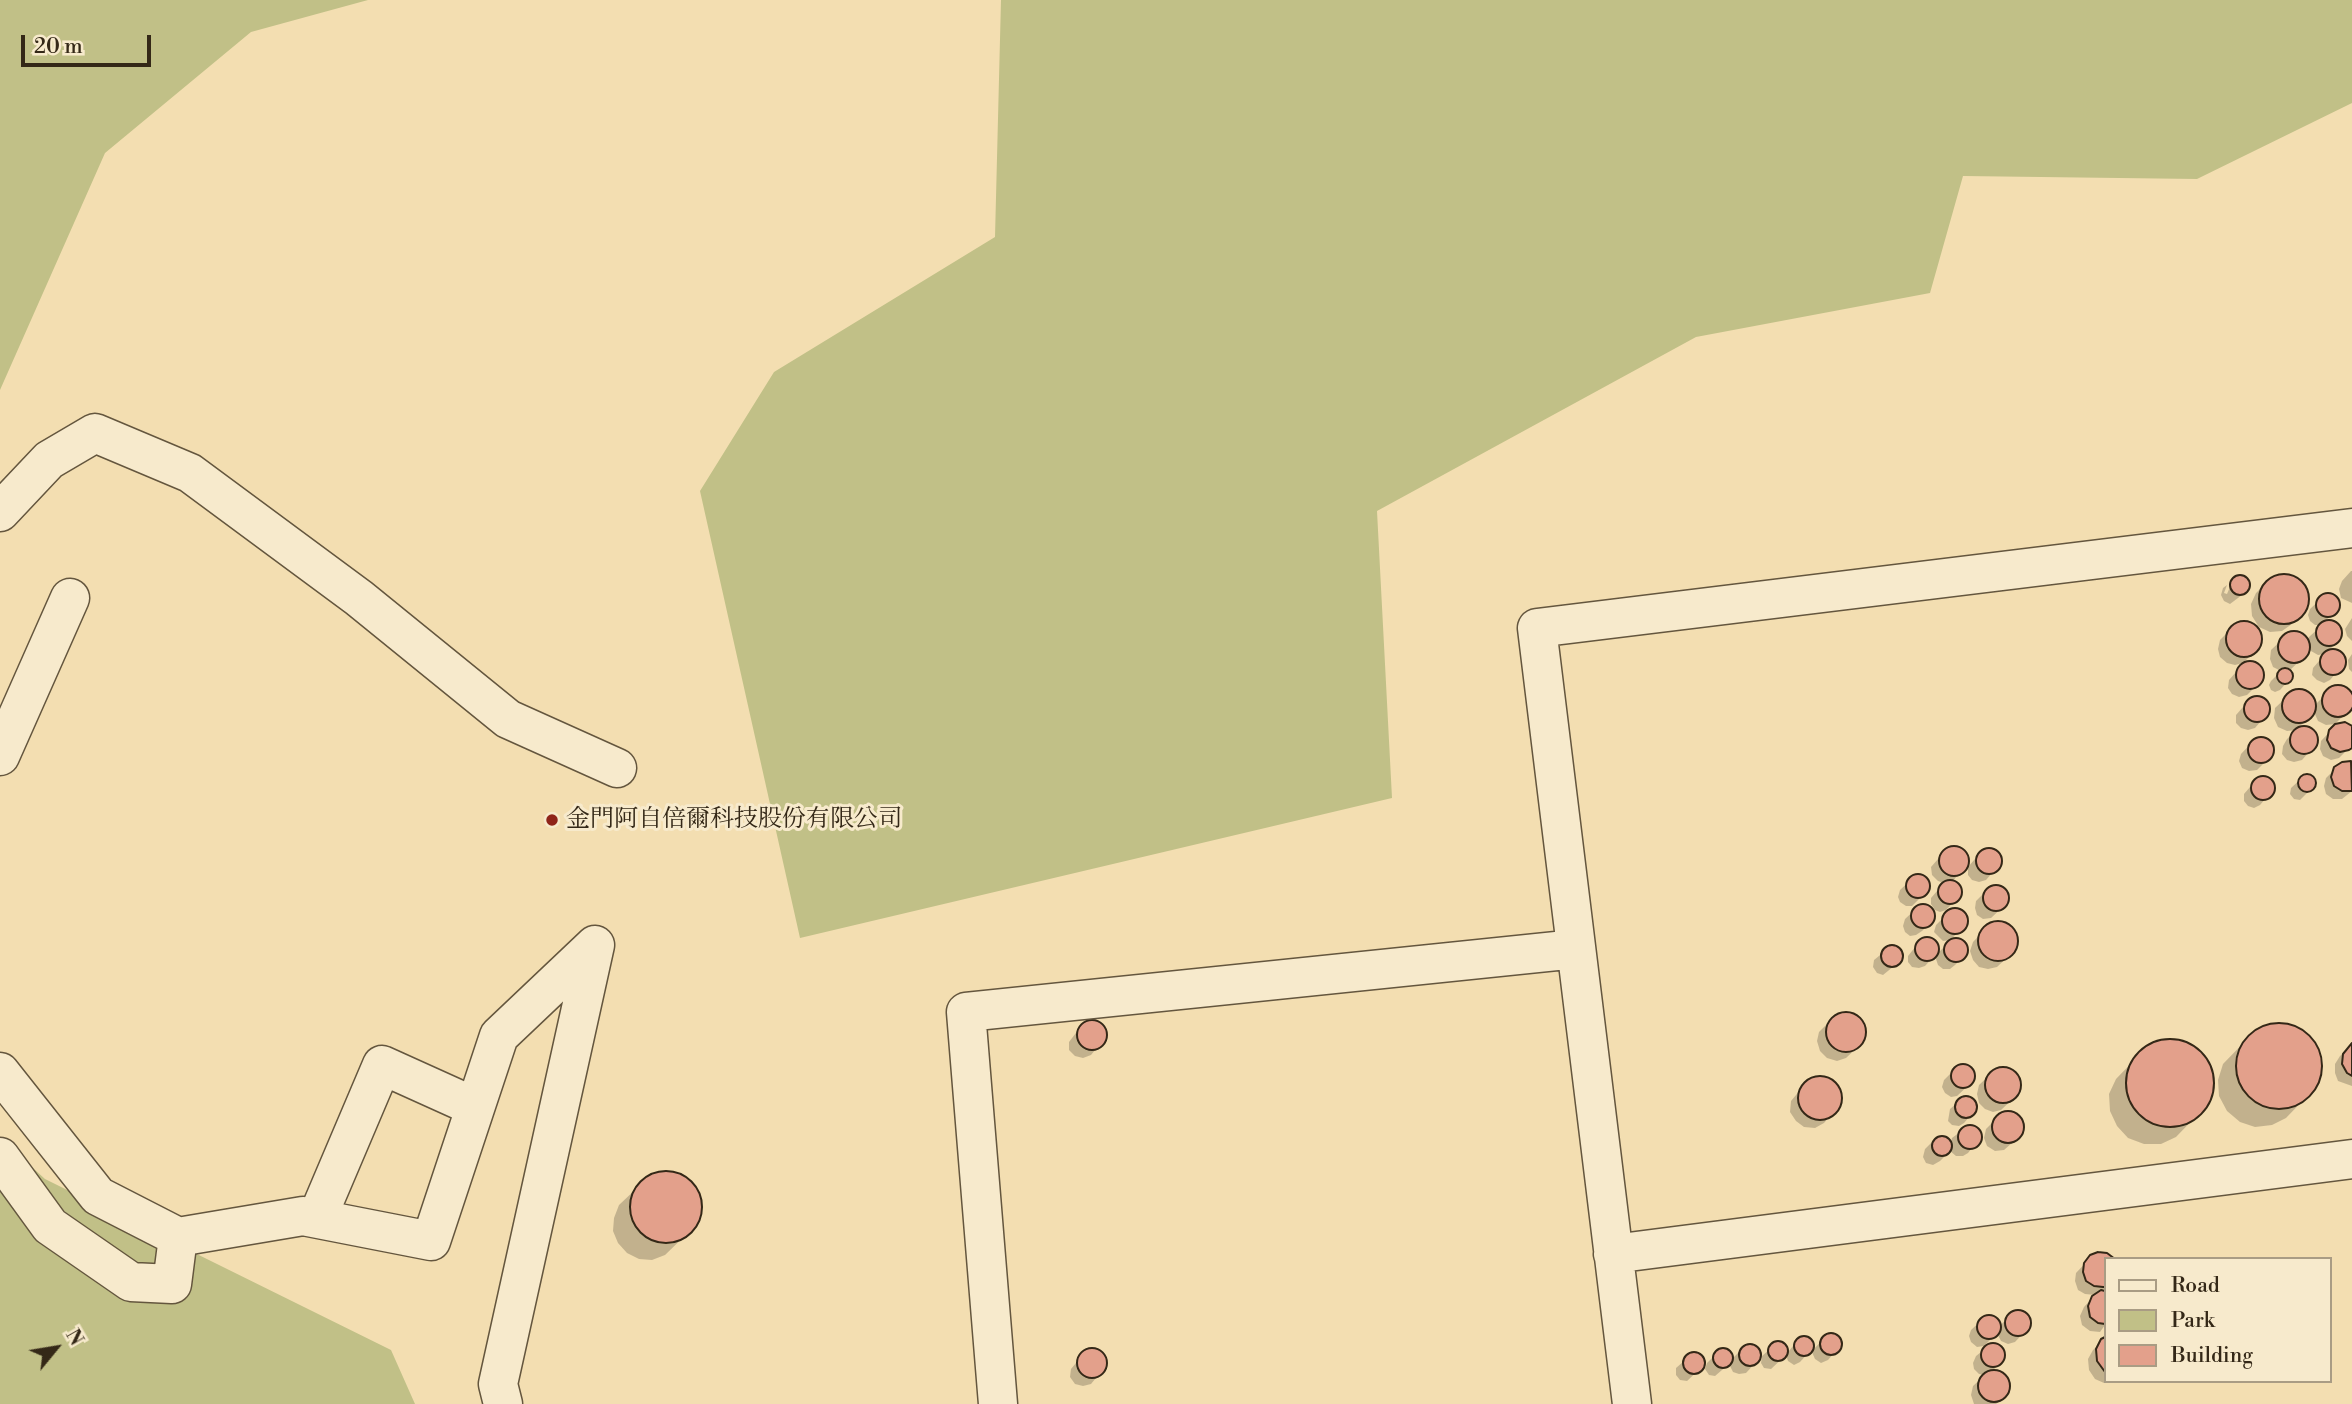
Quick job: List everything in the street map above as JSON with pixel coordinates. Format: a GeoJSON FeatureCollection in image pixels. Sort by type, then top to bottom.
{"type":"FeatureCollection","features":[{"type":"Feature","properties":{"kind":"street"},"geometry":{"type":"LineString","coordinates":[[0,512],[49,460],[94,433],[190,473],[359,598],[508,719],[617,768]]}},
{"type":"Feature","properties":{"kind":"street"},"geometry":{"type":"LineString","coordinates":[[1632,1404],[1537,628],[2352,527]]}},
{"type":"Feature","properties":{"kind":"street"},"geometry":{"type":"LineString","coordinates":[[0,756],[70,598]]}},
{"type":"Feature","properties":{"kind":"street"},"geometry":{"type":"LineString","coordinates":[[0,1072],[98,1196],[178,1237],[303,1216],[431,1241],[499,1035],[595,945],[498,1384],[503,1404]]}},
{"type":"Feature","properties":{"kind":"street"},"geometry":{"type":"LineString","coordinates":[[998,1404],[966,1012],[1576,949]]}},
{"type":"Feature","properties":{"kind":"street"},"geometry":{"type":"LineString","coordinates":[[317,1218],[382,1065],[475,1107]]}},
{"type":"Feature","properties":{"kind":"street"},"geometry":{"type":"LineString","coordinates":[[0,1157],[50,1226],[131,1282],[172,1284],[178,1237]]}},
{"type":"Feature","properties":{"kind":"street"},"geometry":{"type":"LineString","coordinates":[[1613,1254],[2352,1159]]}},
{"type":"Feature","properties":{"kind":"green space"},"geometry":{"type":"Polygon","coordinates":[[[0,0],[368,0],[251,32],[105,153],[0,390],[0,0]]]}},
{"type":"Feature","properties":{"kind":"green space"},"geometry":{"type":"Polygon","coordinates":[[[1001,0],[2352,0],[2352,103],[2197,179],[1963,176],[1930,293],[1696,337],[1377,511],[1392,798],[800,938],[700,491],[774,372],[995,237],[1001,0]]]}},
{"type":"Feature","properties":{"kind":"green space"},"geometry":{"type":"Polygon","coordinates":[[[0,1138],[45,1179],[391,1350],[415,1404],[0,1404],[0,1138]]]}},
{"type":"Feature","properties":{"kind":"building"},"geometry":{"type":"Polygon","coordinates":[[[2284,574],[2302,581],[2309,599],[2302,617],[2284,624],[2266,617],[2259,599],[2266,581],[2284,574]]]}},
{"type":"Feature","properties":{"kind":"building"},"geometry":{"type":"Polygon","coordinates":[[[2236,575],[2244,575],[2250,585],[2244,595],[2236,595],[2230,589],[2230,581],[2236,575]]]}},
{"type":"Feature","properties":{"kind":"building"},"geometry":{"type":"Polygon","coordinates":[[[2328,593],[2336,597],[2340,605],[2336,613],[2328,617],[2320,613],[2316,605],[2320,597],[2328,593]]]}},
{"type":"Feature","properties":{"kind":"building"},"geometry":{"type":"Polygon","coordinates":[[[2329,620],[2338,624],[2342,633],[2338,642],[2329,646],[2320,642],[2316,633],[2320,624],[2329,620]]]}},
{"type":"Feature","properties":{"kind":"building"},"geometry":{"type":"Polygon","coordinates":[[[2244,621],[2257,626],[2262,639],[2257,652],[2244,657],[2231,652],[2226,639],[2231,626],[2244,621]]]}},
{"type":"Feature","properties":{"kind":"building"},"geometry":{"type":"Polygon","coordinates":[[[2294,631],[2305,636],[2310,647],[2305,658],[2294,663],[2283,658],[2278,647],[2283,636],[2294,631]]]}},
{"type":"Feature","properties":{"kind":"building"},"geometry":{"type":"Polygon","coordinates":[[[2333,649],[2342,653],[2346,662],[2342,671],[2333,675],[2324,671],[2320,662],[2324,653],[2333,649]]]}},
{"type":"Feature","properties":{"kind":"building"},"geometry":{"type":"Polygon","coordinates":[[[2250,661],[2260,665],[2264,675],[2260,685],[2250,689],[2240,685],[2236,675],[2240,665],[2250,661]]]}},
{"type":"Feature","properties":{"kind":"building"},"geometry":{"type":"Polygon","coordinates":[[[2285,668],[2291,670],[2291,682],[2285,684],[2279,682],[2277,676],[2279,670],[2285,668]]]}},
{"type":"Feature","properties":{"kind":"building"},"geometry":{"type":"Polygon","coordinates":[[[2338,685],[2349,690],[2353,704],[2349,712],[2338,717],[2327,712],[2322,701],[2327,690],[2338,685]]]}},
{"type":"Feature","properties":{"kind":"building"},"geometry":{"type":"Polygon","coordinates":[[[2299,689],[2311,694],[2316,706],[2311,718],[2299,723],[2287,718],[2282,706],[2287,694],[2299,689]]]}},
{"type":"Feature","properties":{"kind":"building"},"geometry":{"type":"Polygon","coordinates":[[[2257,696],[2266,700],[2270,709],[2266,718],[2257,722],[2248,718],[2244,709],[2248,700],[2257,696]]]}},
{"type":"Feature","properties":{"kind":"building"},"geometry":{"type":"Polygon","coordinates":[[[2345,722],[2352,726],[2352,748],[2340,752],[2331,748],[2327,740],[2329,730],[2335,724],[2345,722]]]}},
{"type":"Feature","properties":{"kind":"building"},"geometry":{"type":"Polygon","coordinates":[[[2304,726],[2314,730],[2318,740],[2314,750],[2304,754],[2294,750],[2290,740],[2294,730],[2304,726]]]}},
{"type":"Feature","properties":{"kind":"building"},"geometry":{"type":"Polygon","coordinates":[[[2261,737],[2270,741],[2274,750],[2270,759],[2261,763],[2252,759],[2248,750],[2252,741],[2261,737]]]}},
{"type":"Feature","properties":{"kind":"building"},"geometry":{"type":"Polygon","coordinates":[[[2351,761],[2352,791],[2342,791],[2334,786],[2331,777],[2334,767],[2351,761]]]}},
{"type":"Feature","properties":{"kind":"building"},"geometry":{"type":"Polygon","coordinates":[[[2307,774],[2313,777],[2316,783],[2313,789],[2307,792],[2301,789],[2298,783],[2301,777],[2307,774]]]}},
{"type":"Feature","properties":{"kind":"building"},"geometry":{"type":"Polygon","coordinates":[[[2263,776],[2271,780],[2275,788],[2271,796],[2263,800],[2255,796],[2251,788],[2255,780],[2263,776]]]}},
{"type":"Feature","properties":{"kind":"building"},"geometry":{"type":"Polygon","coordinates":[[[1954,846],[1960,847],[1968,855],[1968,867],[1960,875],[1954,876],[1948,875],[1940,867],[1939,861],[1940,855],[1948,847],[1954,846]]]}},
{"type":"Feature","properties":{"kind":"building"},"geometry":{"type":"Polygon","coordinates":[[[1989,848],[1998,852],[2002,861],[1998,870],[1989,874],[1980,870],[1976,861],[1980,852],[1989,848]]]}},
{"type":"Feature","properties":{"kind":"building"},"geometry":{"type":"Polygon","coordinates":[[[1918,874],[1929,881],[1930,886],[1923,897],[1918,898],[1907,891],[1906,886],[1913,875],[1918,874]]]}},
{"type":"Feature","properties":{"kind":"building"},"geometry":{"type":"Polygon","coordinates":[[[1950,880],[1958,884],[1962,892],[1958,900],[1950,904],[1942,900],[1938,892],[1942,884],[1950,880]]]}},
{"type":"Feature","properties":{"kind":"building"},"geometry":{"type":"Polygon","coordinates":[[[1996,885],[2005,889],[2009,898],[2005,907],[1996,911],[1987,907],[1983,898],[1987,889],[1996,885]]]}},
{"type":"Feature","properties":{"kind":"building"},"geometry":{"type":"Polygon","coordinates":[[[1923,904],[1934,911],[1935,916],[1928,927],[1923,928],[1912,921],[1911,916],[1918,905],[1923,904]]]}},
{"type":"Feature","properties":{"kind":"building"},"geometry":{"type":"Polygon","coordinates":[[[1955,908],[1964,912],[1968,921],[1964,930],[1955,934],[1946,930],[1942,921],[1946,912],[1955,908]]]}},
{"type":"Feature","properties":{"kind":"building"},"geometry":{"type":"Polygon","coordinates":[[[1998,921],[2012,927],[2018,941],[2012,955],[1998,961],[1984,955],[1978,941],[1984,927],[1998,921]]]}},
{"type":"Feature","properties":{"kind":"building"},"geometry":{"type":"Polygon","coordinates":[[[1927,937],[1935,941],[1939,949],[1935,957],[1927,961],[1919,957],[1915,949],[1919,941],[1927,937]]]}},
{"type":"Feature","properties":{"kind":"building"},"geometry":{"type":"Polygon","coordinates":[[[1956,938],[1967,945],[1968,950],[1961,961],[1956,962],[1945,955],[1944,950],[1951,939],[1956,938]]]}},
{"type":"Feature","properties":{"kind":"building"},"geometry":{"type":"Polygon","coordinates":[[[1892,945],[1900,948],[1903,956],[1900,964],[1892,967],[1884,964],[1881,956],[1884,948],[1892,945]]]}},
{"type":"Feature","properties":{"kind":"building"},"geometry":{"type":"Polygon","coordinates":[[[1846,1012],[1854,1013],[1860,1018],[1865,1024],[1865,1040],[1860,1046],[1854,1051],[1846,1052],[1838,1051],[1832,1046],[1827,1040],[1826,1032],[1827,1024],[1832,1018],[1838,1013],[1846,1012]]]}},
{"type":"Feature","properties":{"kind":"building"},"geometry":{"type":"Polygon","coordinates":[[[1092,1020],[1098,1021],[1106,1029],[1106,1041],[1098,1049],[1092,1050],[1086,1049],[1078,1041],[1077,1035],[1078,1029],[1086,1021],[1092,1020]]]}},
{"type":"Feature","properties":{"kind":"building"},"geometry":{"type":"Polygon","coordinates":[[[2271,1023],[2287,1023],[2310,1035],[2319,1049],[2322,1066],[2319,1083],[2310,1097],[2287,1109],[2271,1109],[2255,1102],[2243,1090],[2236,1074],[2236,1058],[2243,1042],[2255,1030],[2271,1023]]]}},
{"type":"Feature","properties":{"kind":"building"},"geometry":{"type":"Polygon","coordinates":[[[2170,1039],[2187,1042],[2201,1052],[2211,1066],[2214,1083],[2211,1100],[2201,1114],[2187,1124],[2170,1127],[2153,1124],[2139,1114],[2129,1100],[2126,1083],[2129,1066],[2139,1052],[2153,1042],[2170,1039]]]}},
{"type":"Feature","properties":{"kind":"building"},"geometry":{"type":"Polygon","coordinates":[[[2352,1043],[2352,1076],[2342,1064],[2343,1054],[2352,1043]]]}},
{"type":"Feature","properties":{"kind":"building"},"geometry":{"type":"Polygon","coordinates":[[[1963,1064],[1972,1067],[1975,1076],[1972,1085],[1963,1088],[1954,1085],[1951,1076],[1954,1067],[1963,1064]]]}},
{"type":"Feature","properties":{"kind":"building"},"geometry":{"type":"Polygon","coordinates":[[[2003,1067],[2016,1072],[2021,1085],[2016,1098],[2003,1103],[1990,1098],[1985,1085],[1990,1072],[2003,1067]]]}},
{"type":"Feature","properties":{"kind":"building"},"geometry":{"type":"Polygon","coordinates":[[[1820,1076],[1835,1083],[1842,1098],[1835,1113],[1820,1120],[1805,1113],[1798,1098],[1805,1083],[1820,1076]]]}},
{"type":"Feature","properties":{"kind":"building"},"geometry":{"type":"Polygon","coordinates":[[[1962,1096],[1970,1096],[1977,1103],[1977,1111],[1970,1118],[1962,1118],[1955,1111],[1955,1103],[1962,1096]]]}},
{"type":"Feature","properties":{"kind":"building"},"geometry":{"type":"Polygon","coordinates":[[[2008,1111],[2020,1115],[2024,1127],[2020,1139],[2008,1143],[1996,1139],[1992,1127],[1996,1115],[2008,1111]]]}},
{"type":"Feature","properties":{"kind":"building"},"geometry":{"type":"Polygon","coordinates":[[[1970,1125],[1979,1128],[1982,1137],[1979,1146],[1970,1149],[1961,1146],[1958,1137],[1961,1128],[1970,1125]]]}},
{"type":"Feature","properties":{"kind":"building"},"geometry":{"type":"Polygon","coordinates":[[[1938,1136],[1946,1136],[1952,1146],[1946,1156],[1938,1156],[1932,1150],[1932,1142],[1938,1136]]]}},
{"type":"Feature","properties":{"kind":"building"},"geometry":{"type":"Polygon","coordinates":[[[666,1171],[686,1177],[696,1187],[702,1207],[696,1227],[686,1237],[666,1243],[646,1237],[636,1227],[630,1207],[636,1187],[646,1177],[666,1171]]]}},
{"type":"Feature","properties":{"kind":"building"},"geometry":{"type":"Polygon","coordinates":[[[2098,1252],[2112,1257],[2104,1257],[2104,1287],[2094,1286],[2086,1281],[2084,1263],[2090,1255],[2098,1252]]]}},
{"type":"Feature","properties":{"kind":"building"},"geometry":{"type":"Polygon","coordinates":[[[2104,1291],[2104,1324],[2090,1317],[2088,1306],[2092,1296],[2104,1291]]]}},
{"type":"Feature","properties":{"kind":"building"},"geometry":{"type":"Polygon","coordinates":[[[2018,1310],[2027,1314],[2031,1323],[2027,1332],[2018,1336],[2009,1332],[2005,1323],[2009,1314],[2018,1310]]]}},
{"type":"Feature","properties":{"kind":"building"},"geometry":{"type":"Polygon","coordinates":[[[1989,1315],[1997,1319],[2001,1327],[1997,1335],[1989,1339],[1981,1335],[1977,1327],[1981,1319],[1989,1315]]]}},
{"type":"Feature","properties":{"kind":"building"},"geometry":{"type":"Polygon","coordinates":[[[1831,1333],[1839,1336],[1842,1344],[1839,1352],[1831,1355],[1823,1352],[1820,1344],[1823,1336],[1831,1333]]]}},
{"type":"Feature","properties":{"kind":"building"},"geometry":{"type":"Polygon","coordinates":[[[1804,1336],[1811,1339],[1814,1346],[1811,1353],[1804,1356],[1797,1353],[1794,1346],[1797,1339],[1804,1336]]]}},
{"type":"Feature","properties":{"kind":"building"},"geometry":{"type":"Polygon","coordinates":[[[2104,1338],[2104,1371],[2097,1361],[2096,1349],[2104,1338]]]}},
{"type":"Feature","properties":{"kind":"building"},"geometry":{"type":"Polygon","coordinates":[[[1778,1341],[1785,1344],[1788,1351],[1785,1358],[1778,1361],[1771,1358],[1768,1351],[1771,1344],[1778,1341]]]}},
{"type":"Feature","properties":{"kind":"building"},"geometry":{"type":"Polygon","coordinates":[[[1988,1343],[1998,1343],[2005,1350],[2005,1360],[1998,1367],[1988,1367],[1981,1360],[1981,1350],[1988,1343]]]}},
{"type":"Feature","properties":{"kind":"building"},"geometry":{"type":"Polygon","coordinates":[[[1746,1344],[1754,1344],[1761,1351],[1761,1359],[1754,1366],[1746,1366],[1739,1359],[1739,1351],[1746,1344]]]}},
{"type":"Feature","properties":{"kind":"building"},"geometry":{"type":"Polygon","coordinates":[[[1092,1348],[1102,1353],[1107,1363],[1102,1373],[1092,1378],[1082,1373],[1077,1363],[1082,1353],[1092,1348]]]}},
{"type":"Feature","properties":{"kind":"building"},"geometry":{"type":"Polygon","coordinates":[[[1723,1348],[1730,1351],[1733,1358],[1730,1365],[1723,1368],[1716,1365],[1713,1358],[1716,1351],[1723,1348]]]}},
{"type":"Feature","properties":{"kind":"building"},"geometry":{"type":"Polygon","coordinates":[[[1694,1352],[1704,1359],[1705,1363],[1698,1373],[1694,1374],[1684,1367],[1683,1363],[1690,1353],[1694,1352]]]}},
{"type":"Feature","properties":{"kind":"building"},"geometry":{"type":"Polygon","coordinates":[[[1994,1370],[2005,1375],[2010,1386],[2005,1397],[1994,1402],[1983,1397],[1978,1386],[1983,1375],[1994,1370]]]}},
{"type":"Feature","properties":{"kind":"place","name":"金門阿自倍爾科技股份有限公司"},"geometry":{"type":"Point","coordinates":[552,820]}}]}
